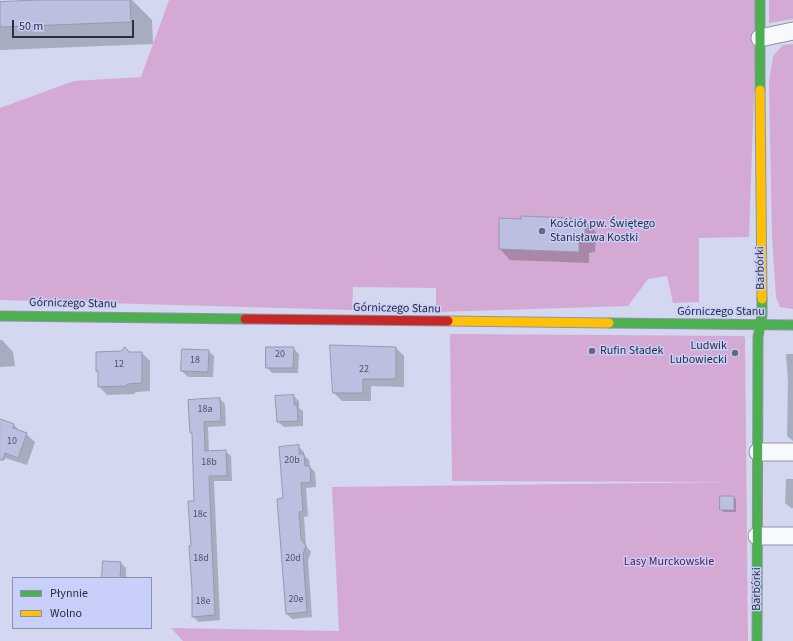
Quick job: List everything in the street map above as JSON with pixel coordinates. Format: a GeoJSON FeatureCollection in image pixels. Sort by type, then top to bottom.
{"type":"FeatureCollection","features":[{"type":"Feature","properties":{"kind":"street","name":"Barbórki"},"geometry":{"type":"LineString","coordinates":[[757,641],[758,337],[762,315],[760,0]]}},
{"type":"Feature","properties":{"kind":"street"},"geometry":{"type":"LineString","coordinates":[[760,38],[793,31]]}},
{"type":"Feature","properties":{"kind":"street","name":"Górniczego Stanu"},"geometry":{"type":"LineString","coordinates":[[0,316],[793,325]]}},
{"type":"Feature","properties":{"kind":"street"},"geometry":{"type":"LineString","coordinates":[[758,452],[793,452]]}},
{"type":"Feature","properties":{"kind":"street"},"geometry":{"type":"LineString","coordinates":[[758,536],[793,536]]}},
{"type":"Feature","properties":{"kind":"green space"},"geometry":{"type":"Polygon","coordinates":[[[169,0],[755,0],[756,35],[749,237],[699,238],[699,302],[673,303],[667,276],[648,279],[628,306],[436,312],[436,288],[353,287],[352,310],[0,300],[0,108],[74,81],[141,77],[169,0]]]}},
{"type":"Feature","properties":{"kind":"green space"},"geometry":{"type":"Polygon","coordinates":[[[769,0],[793,0],[793,19],[769,23],[769,0]]]}},
{"type":"Feature","properties":{"kind":"green space"},"geometry":{"type":"Polygon","coordinates":[[[793,44],[793,309],[780,307],[776,297],[772,237],[769,82],[773,56],[783,45],[793,44]]]}},
{"type":"Feature","properties":{"kind":"green space","name":"Lasy Murckowskie"},"geometry":{"type":"Polygon","coordinates":[[[450,334],[745,337],[748,641],[183,641],[171,628],[339,631],[332,487],[734,482],[452,481],[450,334]]]}},
{"type":"Feature","properties":{"kind":"building"},"geometry":{"type":"Polygon","coordinates":[[[40,0],[130,0],[131,22],[0,27],[0,2],[40,0]]]}},
{"type":"Feature","properties":{"kind":"building","name":"Kościół pw. Świętego Stanisława Kostki"},"geometry":{"type":"Polygon","coordinates":[[[521,216],[585,220],[585,242],[579,242],[579,252],[499,249],[499,218],[521,219],[521,216]]]}},
{"type":"Feature","properties":{"kind":"building"},"geometry":{"type":"Polygon","coordinates":[[[330,345],[396,347],[396,379],[363,379],[363,393],[333,393],[330,345]]]}},
{"type":"Feature","properties":{"kind":"building"},"geometry":{"type":"Polygon","coordinates":[[[125,347],[129,352],[142,352],[142,383],[128,384],[125,386],[98,387],[96,352],[121,351],[125,347]]]}},
{"type":"Feature","properties":{"kind":"building"},"geometry":{"type":"Polygon","coordinates":[[[266,347],[294,347],[293,368],[266,368],[266,347]]]}},
{"type":"Feature","properties":{"kind":"building"},"geometry":{"type":"Polygon","coordinates":[[[182,349],[209,350],[208,372],[181,371],[182,349]]]}},
{"type":"Feature","properties":{"kind":"building"},"geometry":{"type":"Polygon","coordinates":[[[294,395],[294,405],[297,405],[298,421],[277,422],[275,396],[294,395]]]}},
{"type":"Feature","properties":{"kind":"building"},"geometry":{"type":"Polygon","coordinates":[[[220,398],[221,421],[204,422],[205,451],[226,450],[227,476],[209,476],[215,615],[192,617],[189,546],[191,546],[188,501],[194,501],[192,433],[190,433],[188,400],[220,398]]]}},
{"type":"Feature","properties":{"kind":"building"},"geometry":{"type":"Polygon","coordinates":[[[0,419],[14,424],[13,428],[27,433],[18,458],[5,453],[3,460],[0,460],[0,419]]]}},
{"type":"Feature","properties":{"kind":"building"},"geometry":{"type":"Polygon","coordinates":[[[299,445],[299,454],[304,454],[305,466],[310,466],[311,482],[301,483],[303,511],[299,512],[301,539],[306,546],[303,554],[307,612],[286,614],[277,499],[283,498],[279,447],[299,445]]]}},
{"type":"Feature","properties":{"kind":"building"},"geometry":{"type":"Polygon","coordinates":[[[720,496],[734,496],[734,510],[720,510],[720,496]]]}},
{"type":"Feature","properties":{"kind":"building"},"geometry":{"type":"Polygon","coordinates":[[[103,561],[121,562],[120,577],[102,577],[103,561]]]}},
{"type":"Feature","properties":{"kind":"traffic: fast"},"geometry":{"type":"LineString","coordinates":[[760,0],[760,90]]}},
{"type":"Feature","properties":{"kind":"traffic: fast"},"geometry":{"type":"LineString","coordinates":[[757,641],[758,337],[762,315],[762,299]]}},
{"type":"Feature","properties":{"kind":"traffic: fast"},"geometry":{"type":"LineString","coordinates":[[0,316],[245,319]]}},
{"type":"Feature","properties":{"kind":"traffic: fast"},"geometry":{"type":"LineString","coordinates":[[609,323],[793,325]]}},
{"type":"Feature","properties":{"kind":"traffic: slow"},"geometry":{"type":"LineString","coordinates":[[760,90],[762,299]]}},
{"type":"Feature","properties":{"kind":"traffic: slow"},"geometry":{"type":"LineString","coordinates":[[448,321],[609,323]]}},
{"type":"Feature","properties":{"kind":"traffic: jam"},"geometry":{"type":"LineString","coordinates":[[245,319],[448,321]]}},
{"type":"Feature","properties":{"kind":"place","name":"Kościół pw. Świętego Stanisława Kostki"},"geometry":{"type":"Point","coordinates":[542,231]}},
{"type":"Feature","properties":{"kind":"place","name":"Rufin Sładek"},"geometry":{"type":"Point","coordinates":[592,351]}},
{"type":"Feature","properties":{"kind":"place","name":"Ludwik Lubowiecki"},"geometry":{"type":"Point","coordinates":[735,353]}}]}
